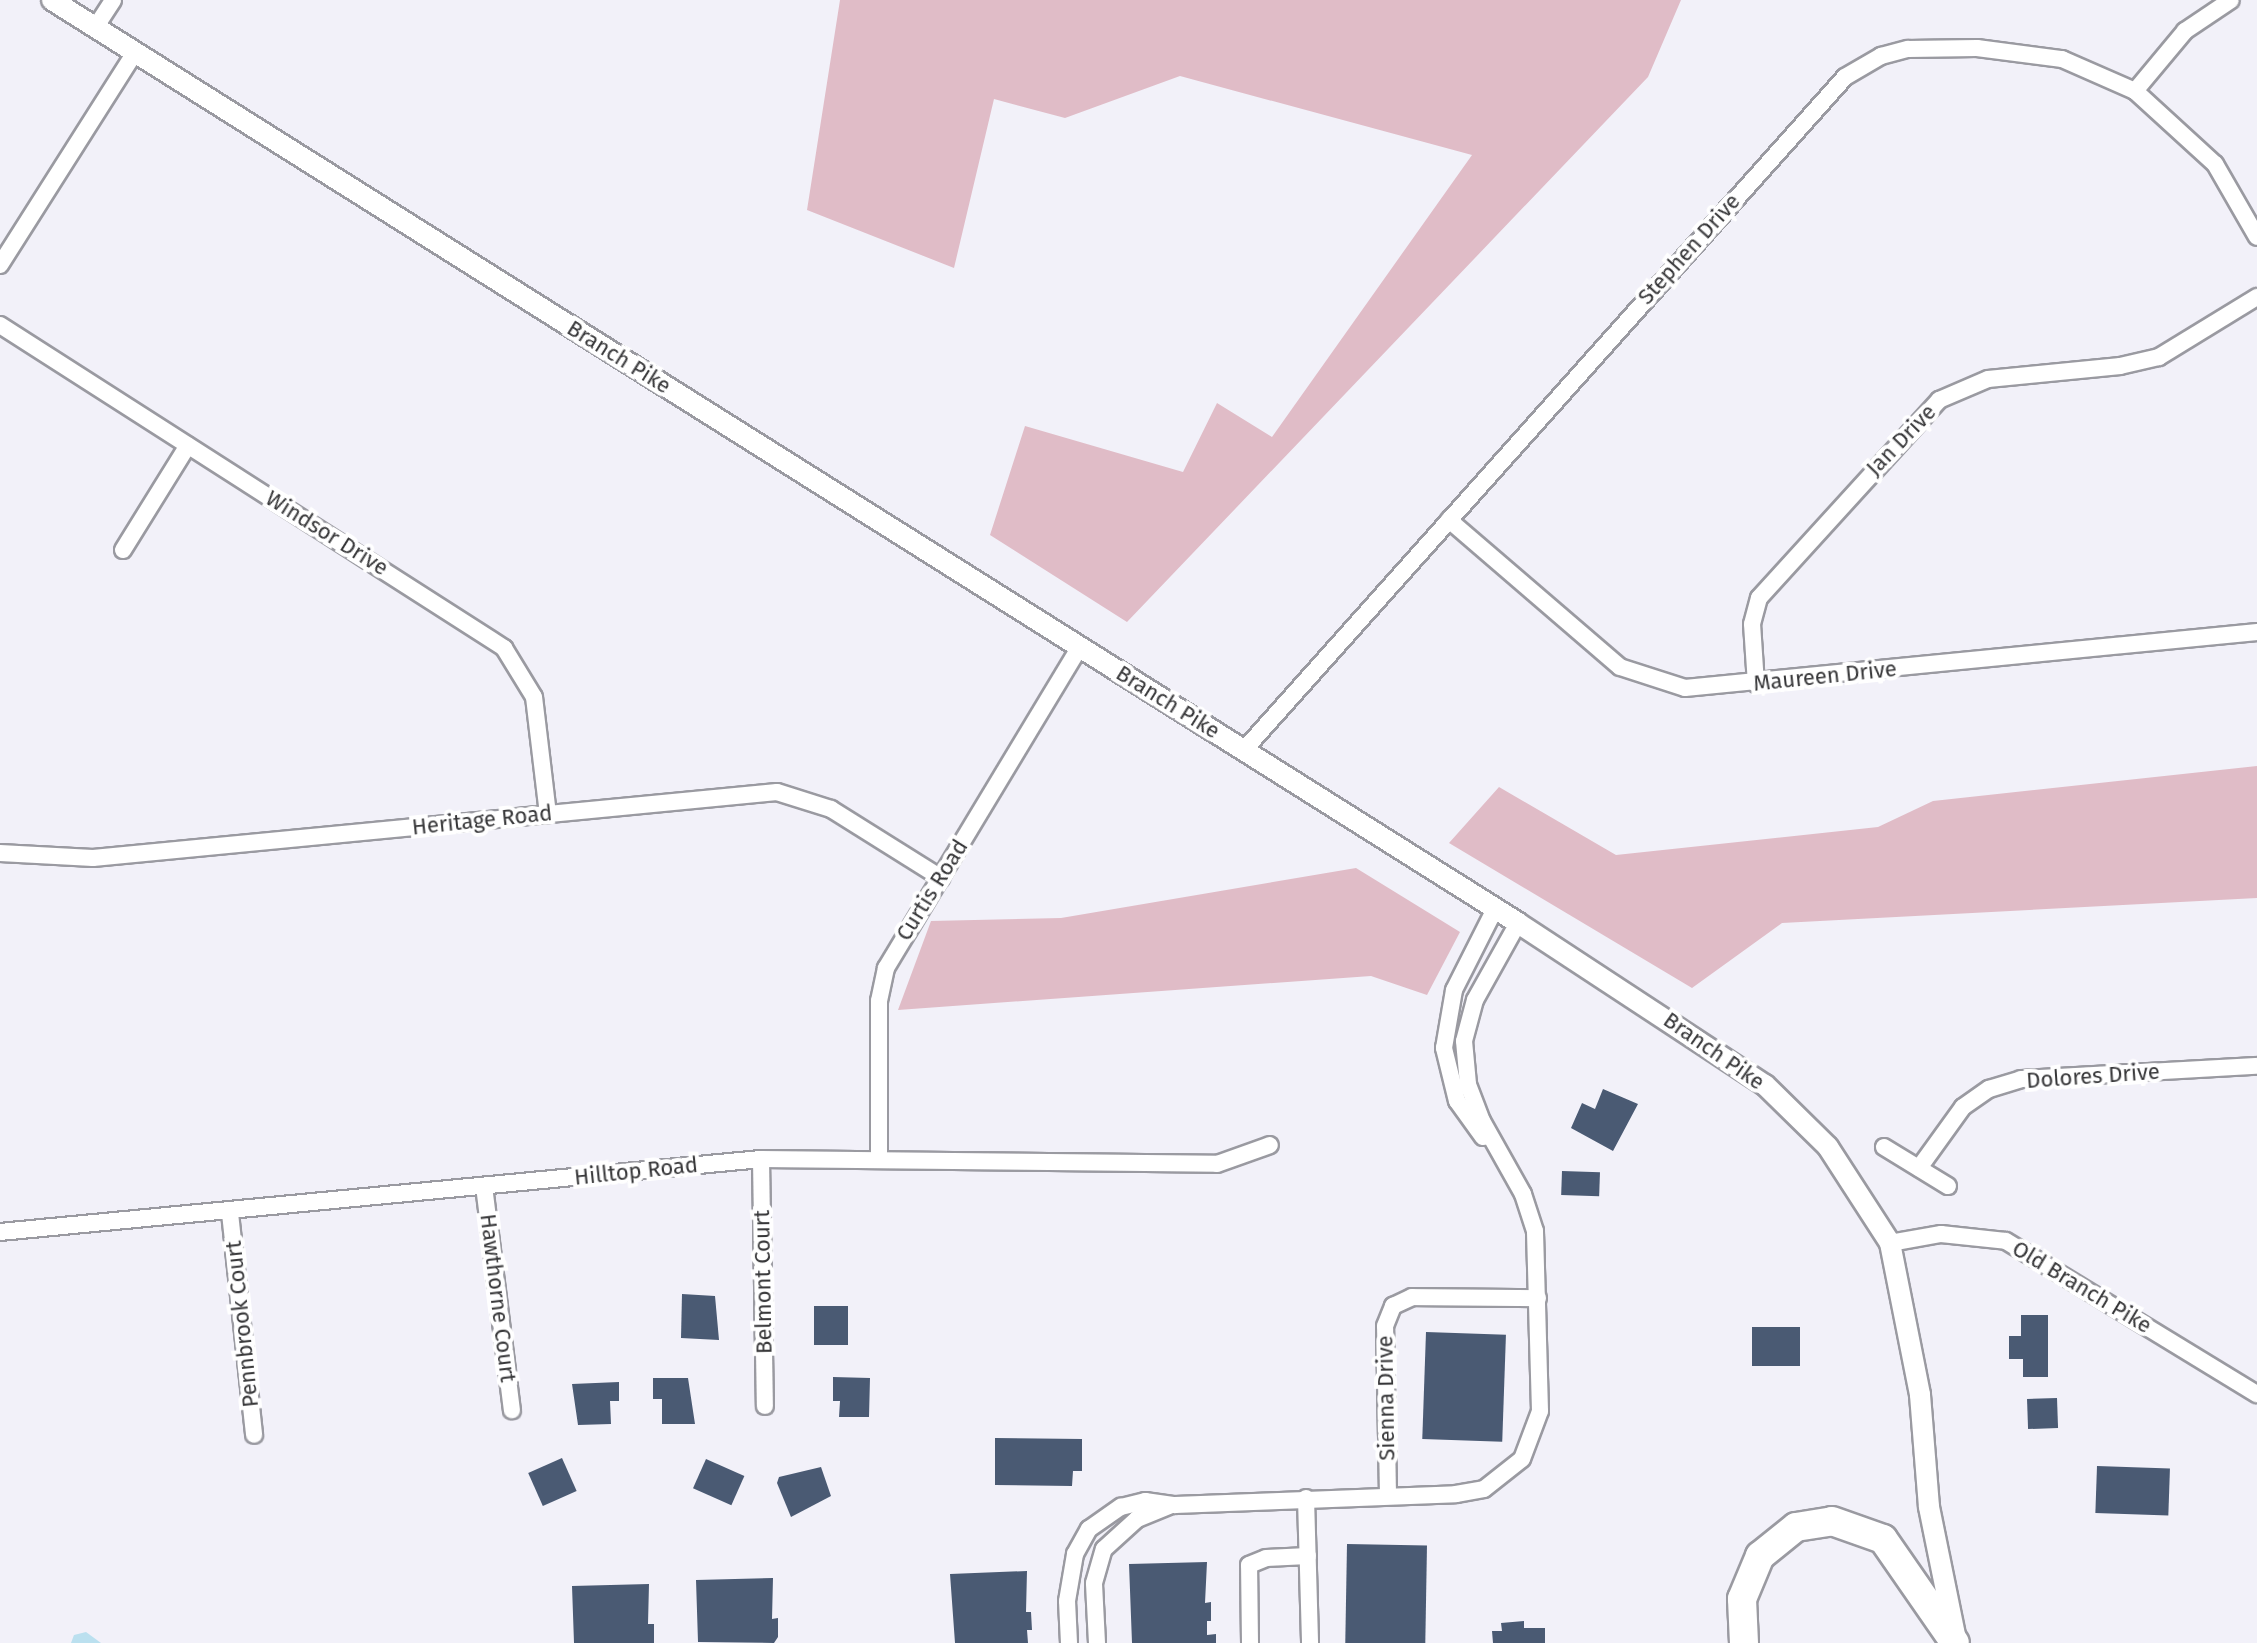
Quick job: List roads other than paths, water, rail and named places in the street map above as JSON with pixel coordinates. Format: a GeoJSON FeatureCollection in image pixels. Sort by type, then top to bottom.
{"type":"FeatureCollection","features":[{"type":"Feature","properties":{"kind":"highway"},"geometry":{"type":"LineString","coordinates":[[1744,1643],[1742,1599],[1760,1556],[1796,1527],[1832,1521],[1883,1539],[1956,1643]]}},
{"type":"Feature","properties":{"kind":"street","name":"Branch Pike"},"geometry":{"type":"LineString","coordinates":[[52,0],[1518,923],[1765,1085],[1828,1147],[1890,1243],[1920,1395],[1929,1507],[1956,1643]]}},
{"type":"Feature","properties":{"kind":"street"},"geometry":{"type":"LineString","coordinates":[[95,28],[113,0]]}},
{"type":"Feature","properties":{"kind":"street"},"geometry":{"type":"LineString","coordinates":[[2135,91],[2185,31],[2231,0]]}},
{"type":"Feature","properties":{"kind":"street","name":"Stephen Drive"},"geometry":{"type":"LineString","coordinates":[[1244,750],[1808,115],[1866,63],[1932,47],[2020,51],[2085,67],[2135,91],[2215,164],[2257,237]]}},
{"type":"Feature","properties":{"kind":"street"},"geometry":{"type":"LineString","coordinates":[[0,265],[135,52]]}},
{"type":"Feature","properties":{"kind":"street","name":"Jan Drive"},"geometry":{"type":"LineString","coordinates":[[1756,684],[1752,624],[1759,598],[1939,400],[1988,379],[2120,366],[2159,357],[2257,297]]}},
{"type":"Feature","properties":{"kind":"street","name":"Windsor Drive"},"geometry":{"type":"LineString","coordinates":[[0,325],[504,648],[534,697],[548,814]]}},
{"type":"Feature","properties":{"kind":"street"},"geometry":{"type":"LineString","coordinates":[[123,550],[188,445]]}},
{"type":"Feature","properties":{"kind":"street","name":"Maureen Drive"},"geometry":{"type":"LineString","coordinates":[[1449,520],[1620,667],[1685,688],[1756,684],[2257,632]]}},
{"type":"Feature","properties":{"kind":"street","name":"Curtis Road"},"geometry":{"type":"LineString","coordinates":[[879,1160],[881,985],[893,952],[1080,647]]}},
{"type":"Feature","properties":{"kind":"street","name":"Heritage Road"},"geometry":{"type":"LineString","coordinates":[[0,853],[93,858],[777,792],[831,809],[941,878]]}},
{"type":"Feature","properties":{"kind":"street"},"geometry":{"type":"LineString","coordinates":[[1495,909],[1454,990],[1444,1048],[1457,1101],[1495,1150]]}},
{"type":"Feature","properties":{"kind":"street"},"geometry":{"type":"LineString","coordinates":[[1069,1643],[1070,1572],[1083,1537],[1132,1503],[1175,1505],[1484,1489],[1522,1459],[1540,1411],[1533,1218],[1495,1150],[1468,1084],[1464,1041],[1475,1000],[1518,923]]}},
{"type":"Feature","properties":{"kind":"street","name":"Dolores Drive"},"geometry":{"type":"LineString","coordinates":[[1919,1168],[1963,1107],[2010,1082],[2257,1066]]}},
{"type":"Feature","properties":{"kind":"street","name":"Hilltop Road"},"geometry":{"type":"LineString","coordinates":[[0,1232],[230,1213],[761,1159],[1217,1164],[1270,1145]]}},
{"type":"Feature","properties":{"kind":"street"},"geometry":{"type":"LineString","coordinates":[[1884,1147],[1948,1186]]}},
{"type":"Feature","properties":{"kind":"street","name":"Belmont Court"},"geometry":{"type":"LineString","coordinates":[[761,1159],[765,1406]]}},
{"type":"Feature","properties":{"kind":"street","name":"Hawthorne Court"},"geometry":{"type":"LineString","coordinates":[[484,1186],[512,1410]]}},
{"type":"Feature","properties":{"kind":"street","name":"Pennbrook Court"},"geometry":{"type":"LineString","coordinates":[[230,1213],[254,1435]]}},
{"type":"Feature","properties":{"kind":"street","name":"Old Branch Pike"},"geometry":{"type":"LineString","coordinates":[[1890,1243],[1941,1234],[2006,1241],[2257,1394]]}},
{"type":"Feature","properties":{"kind":"street","name":"Sienna Drive"},"geometry":{"type":"LineString","coordinates":[[1388,1495],[1385,1326],[1393,1306],[1412,1297],[1538,1298]]}},
{"type":"Feature","properties":{"kind":"street"},"geometry":{"type":"LineString","coordinates":[[1306,1498],[1310,1643]]}},
{"type":"Feature","properties":{"kind":"street"},"geometry":{"type":"LineString","coordinates":[[1097,1643],[1094,1583],[1104,1549],[1137,1519],[1175,1505]]}},
{"type":"Feature","properties":{"kind":"street"},"geometry":{"type":"LineString","coordinates":[[1250,1643],[1249,1565],[1266,1558],[1308,1556]]}},
{"type":"Feature","properties":{"kind":"water"},"geometry":{"type":"Polygon","coordinates":[[[86,1632],[101,1643],[71,1643],[74,1635],[86,1632]]]}}]}
